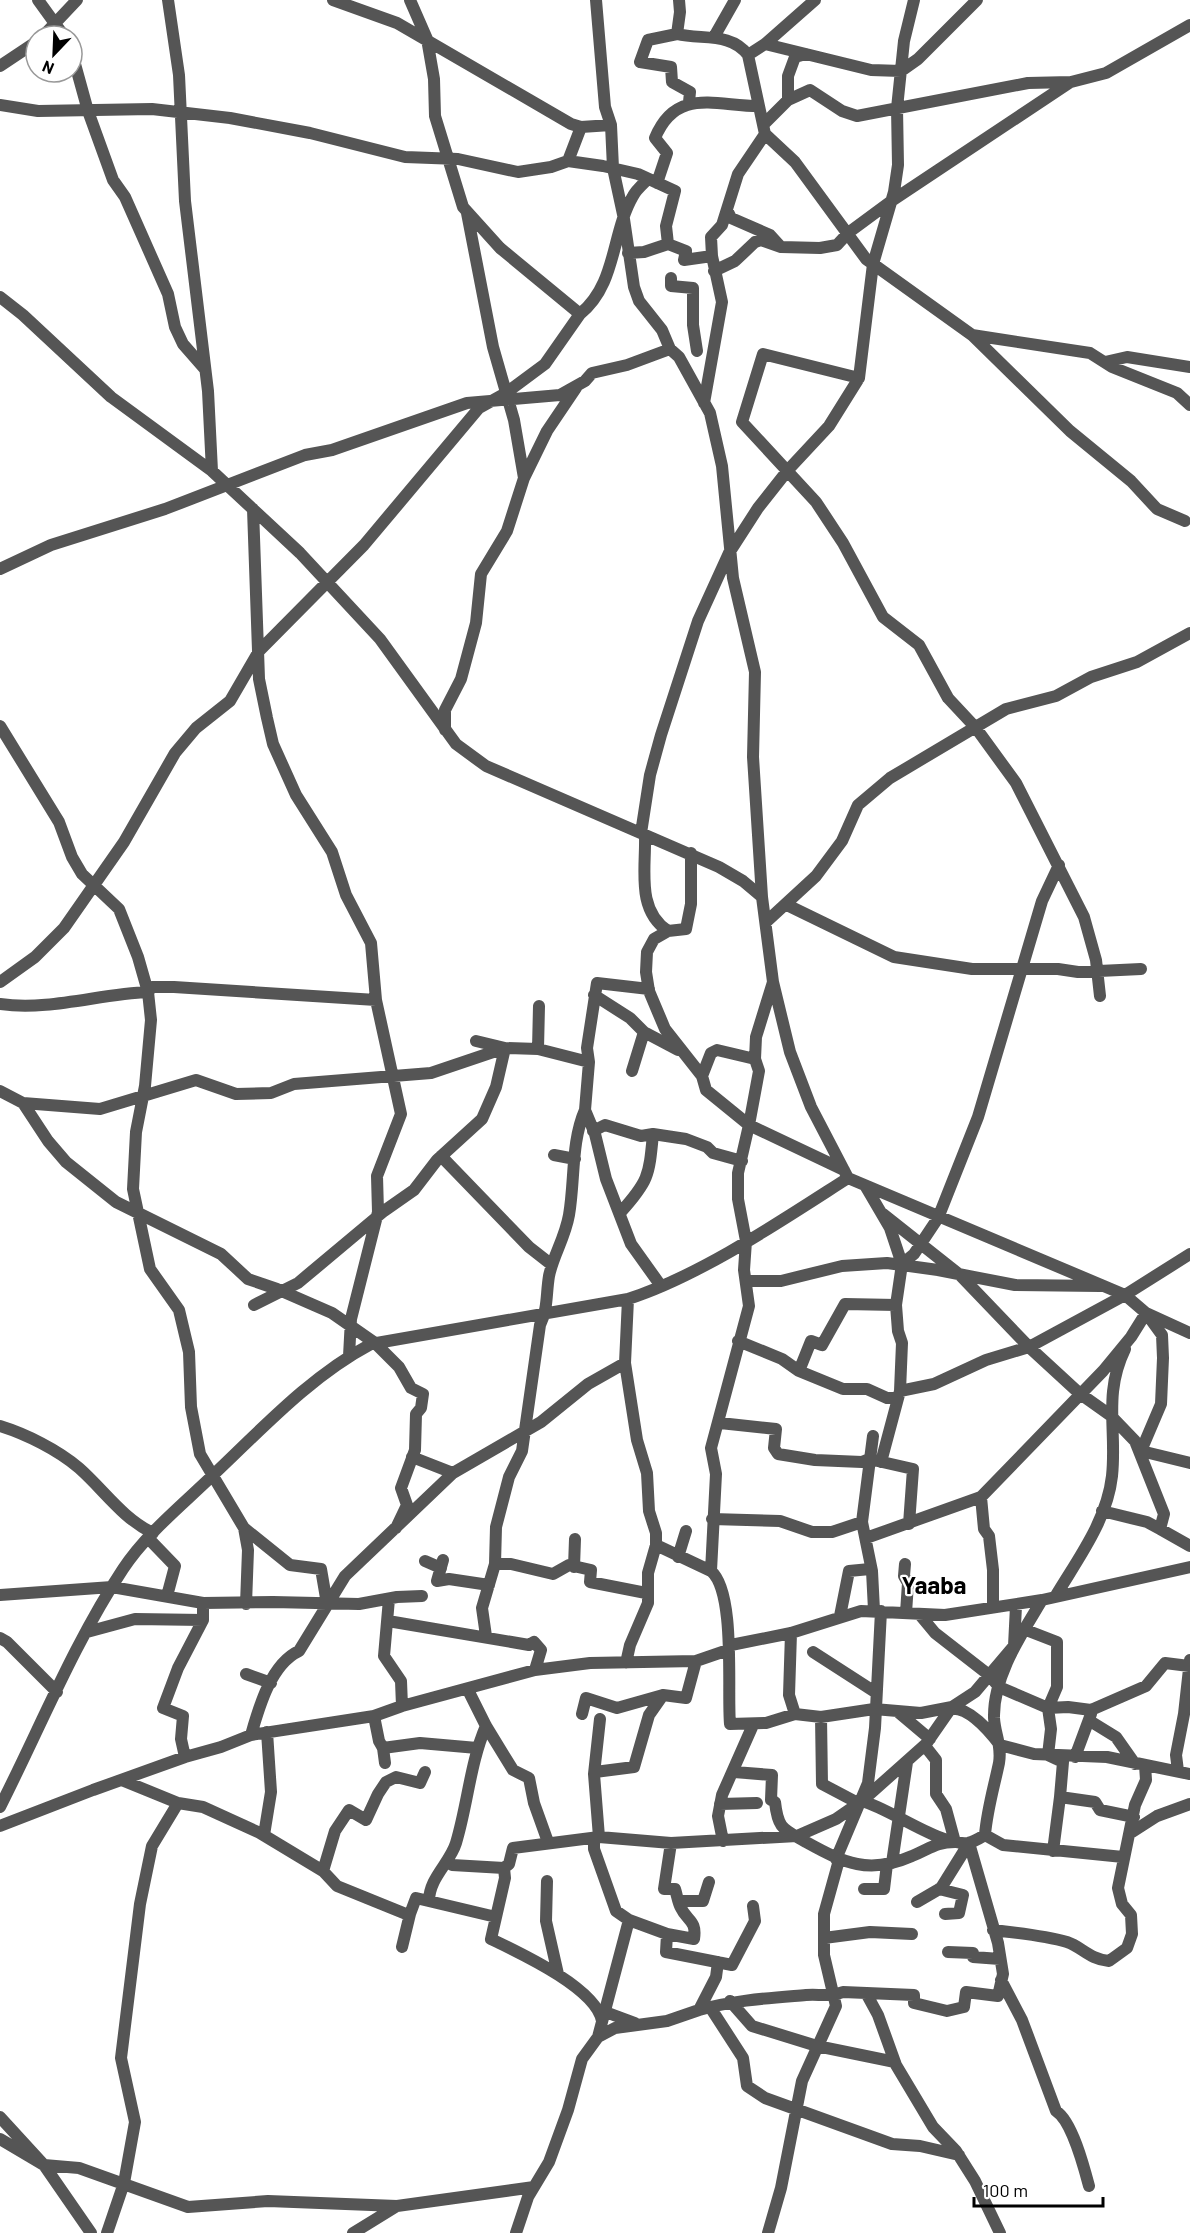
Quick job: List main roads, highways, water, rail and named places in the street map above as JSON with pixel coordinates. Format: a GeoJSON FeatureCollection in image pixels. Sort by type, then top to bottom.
{"type":"FeatureCollection","features":[{"type":"Feature","properties":{"kind":"district","name":"Yaaba"},"geometry":{"type":"Point","coordinates":[934,1584]}}]}
